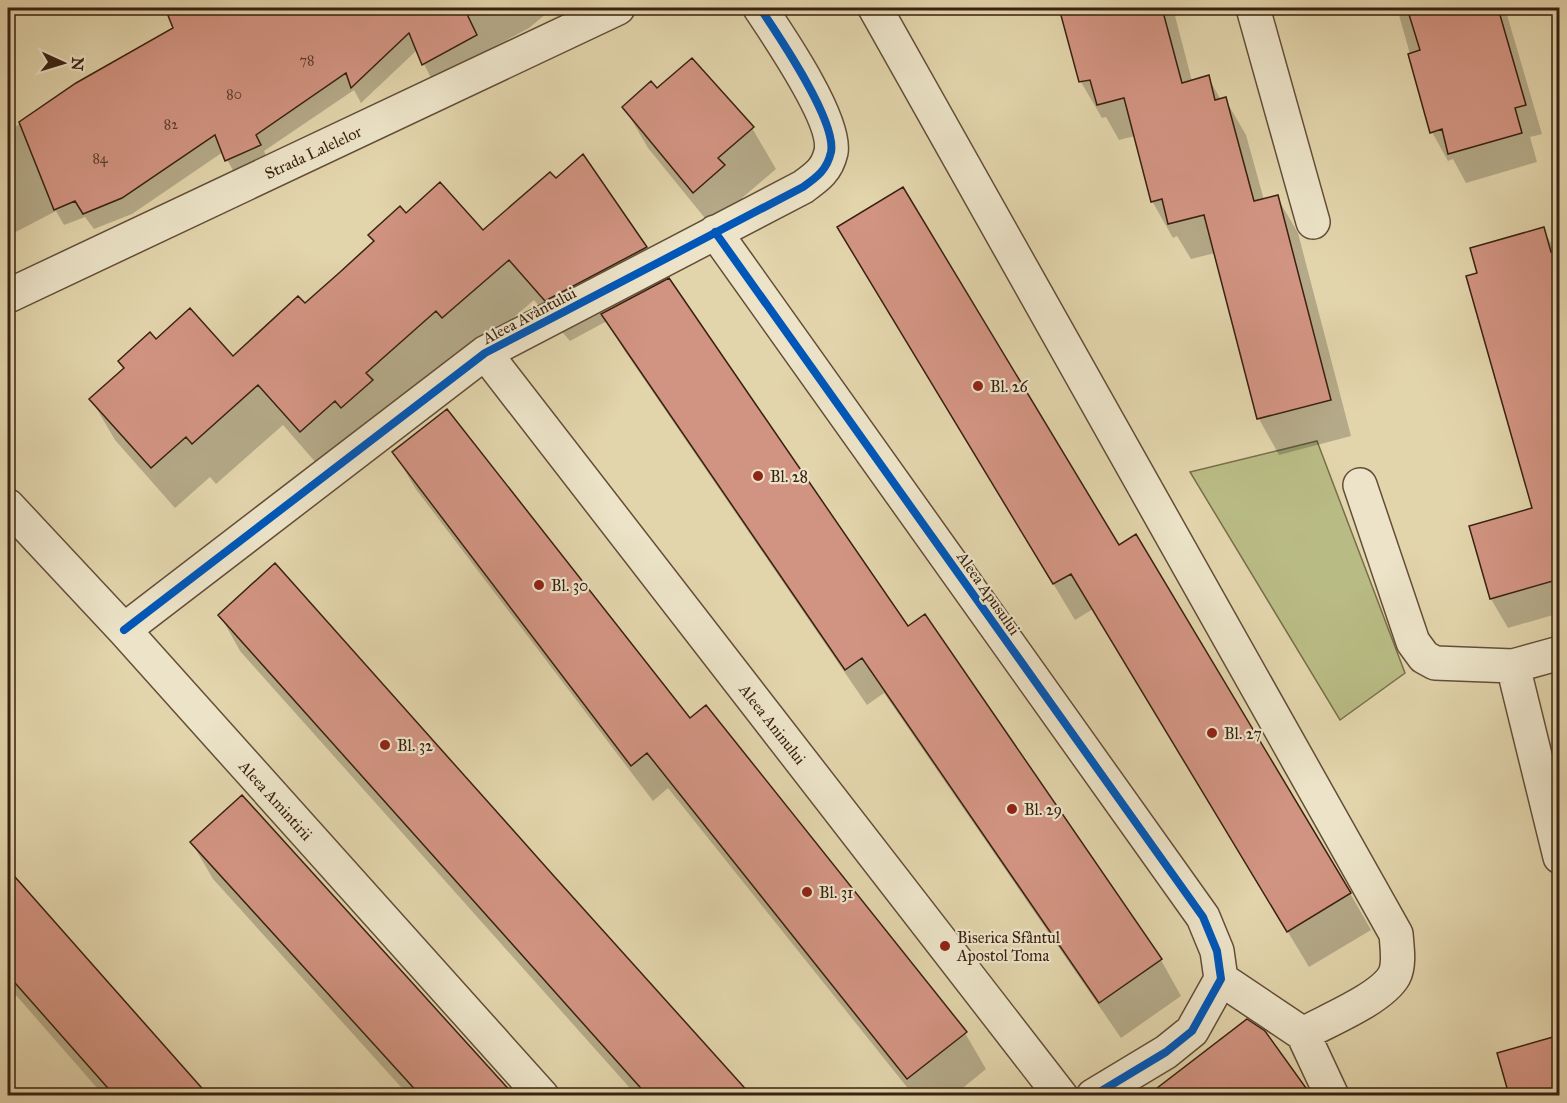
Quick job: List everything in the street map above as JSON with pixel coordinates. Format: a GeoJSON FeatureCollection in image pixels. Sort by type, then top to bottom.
{"type":"FeatureCollection","features":[{"type":"Feature","properties":{"kind":"street","name":"Strada Lalelelor"},"geometry":{"type":"LineString","coordinates":[[8,296],[618,8]]}},
{"type":"Feature","properties":{"kind":"street","name":"Aleea Avântului"},"geometry":{"type":"LineString","coordinates":[[123,630],[484,353],[803,187],[824,172],[832,150],[813,92],[760,8]]}},
{"type":"Feature","properties":{"kind":"street"},"geometry":{"type":"LineString","coordinates":[[875,8],[1396,934],[1398,956],[1394,976],[1378,993],[1303,1034]]}},
{"type":"Feature","properties":{"kind":"street"},"geometry":{"type":"LineString","coordinates":[[1253,8],[1313,222]]}},
{"type":"Feature","properties":{"kind":"street","name":"Aleea Apusului"},"geometry":{"type":"LineString","coordinates":[[716,232],[1203,917],[1217,951],[1221,979]]}},
{"type":"Feature","properties":{"kind":"street","name":"Aleea Aninului"},"geometry":{"type":"LineString","coordinates":[[484,353],[1061,1095]]}},
{"type":"Feature","properties":{"kind":"street"},"geometry":{"type":"LineString","coordinates":[[1360,485],[1413,642],[1419,652],[1435,663],[1513,666],[1560,653]]}},
{"type":"Feature","properties":{"kind":"street","name":"Aleea Amintirii"},"geometry":{"type":"LineString","coordinates":[[8,506],[123,630],[542,1095]]}},
{"type":"Feature","properties":{"kind":"street"},"geometry":{"type":"LineString","coordinates":[[1513,666],[1560,857]]}},
{"type":"Feature","properties":{"kind":"street"},"geometry":{"type":"LineString","coordinates":[[1093,1095],[1166,1052],[1191,1031],[1221,979],[1303,1034],[1332,1095]]}},
{"type":"Feature","properties":{"kind":"green space"},"geometry":{"type":"Polygon","coordinates":[[[1317,441],[1405,673],[1340,720],[1190,472],[1317,441]]]}},
{"type":"Feature","properties":{"kind":"building"},"geometry":{"type":"Polygon","coordinates":[[[165,8],[464,8],[477,35],[422,65],[409,33],[351,88],[346,73],[256,135],[261,145],[225,161],[215,135],[122,198],[83,214],[75,201],[54,210],[19,122],[76,83],[173,28],[165,8]]]}},
{"type":"Feature","properties":{"kind":"building"},"geometry":{"type":"Polygon","coordinates":[[[1059,8],[1162,8],[1182,83],[1209,75],[1215,100],[1226,97],[1254,201],[1278,195],[1331,400],[1257,419],[1204,215],[1168,224],[1162,199],[1151,202],[1124,98],[1097,105],[1090,80],[1079,82],[1059,8]]]}},
{"type":"Feature","properties":{"kind":"building"},"geometry":{"type":"Polygon","coordinates":[[[1407,8],[1498,8],[1526,105],[1515,108],[1522,133],[1448,154],[1442,129],[1430,133],[1408,54],[1420,50],[1407,8]]]}},
{"type":"Feature","properties":{"kind":"building"},"geometry":{"type":"Polygon","coordinates":[[[692,58],[754,127],[718,158],[725,165],[693,193],[622,107],[651,81],[657,88],[692,58]]]}},
{"type":"Feature","properties":{"kind":"building"},"geometry":{"type":"Polygon","coordinates":[[[583,154],[647,247],[545,301],[509,260],[442,318],[436,311],[366,373],[373,380],[341,408],[335,401],[300,432],[258,385],[192,444],[186,437],[151,468],[89,399],[124,368],[118,361],[150,332],[156,339],[190,308],[233,356],[298,296],[305,303],[339,273],[374,241],[368,235],[400,206],[406,213],[440,182],[483,230],[550,172],[556,178],[583,154]]]}},
{"type":"Feature","properties":{"kind":"building"},"geometry":{"type":"Polygon","coordinates":[[[903,187],[1119,545],[1136,534],[1351,893],[1287,932],[1071,574],[1053,584],[837,227],[903,187]]]}},
{"type":"Feature","properties":{"kind":"building"},"geometry":{"type":"Polygon","coordinates":[[[1544,227],[1551,252],[1560,249],[1560,579],[1490,599],[1469,526],[1532,508],[1466,276],[1477,273],[1470,248],[1544,227]]]}},
{"type":"Feature","properties":{"kind":"building"},"geometry":{"type":"Polygon","coordinates":[[[669,278],[908,626],[925,614],[1162,959],[1099,1003],[862,658],[845,670],[601,314],[669,278]]]}},
{"type":"Feature","properties":{"kind":"building"},"geometry":{"type":"Polygon","coordinates":[[[447,409],[690,718],[706,705],[967,1032],[907,1079],[647,753],[631,766],[392,452],[447,409]]]}},
{"type":"Feature","properties":{"kind":"building","name":"Bl. 32"},"geometry":{"type":"Polygon","coordinates":[[[275,563],[751,1095],[647,1095],[218,615],[275,563]]]}},
{"type":"Feature","properties":{"kind":"building"},"geometry":{"type":"Polygon","coordinates":[[[242,795],[514,1095],[420,1095],[190,842],[242,795]]]}},
{"type":"Feature","properties":{"kind":"building"},"geometry":{"type":"Polygon","coordinates":[[[8,869],[208,1095],[114,1095],[8,975],[8,869]]]}},
{"type":"Feature","properties":{"kind":"building"},"geometry":{"type":"Polygon","coordinates":[[[1247,1019],[1265,1031],[1311,1095],[1148,1095],[1247,1019]]]}},
{"type":"Feature","properties":{"kind":"building"},"geometry":{"type":"Polygon","coordinates":[[[1560,1035],[1560,1095],[1509,1095],[1497,1053],[1560,1035]]]}},
{"type":"Feature","properties":{"kind":"cycle path"},"geometry":{"type":"LineString","coordinates":[[124,630],[485,353],[803,187],[817,176],[827,164],[831,152],[825,120],[804,78],[760,8]]}},
{"type":"Feature","properties":{"kind":"cycle path"},"geometry":{"type":"LineString","coordinates":[[715,232],[1203,917],[1217,951],[1221,979],[1192,1031],[1166,1052],[1093,1096]]}},
{"type":"Feature","properties":{"kind":"place","name":"Bl. 26"},"geometry":{"type":"Point","coordinates":[978,386]}},
{"type":"Feature","properties":{"kind":"place","name":"Bl. 28"},"geometry":{"type":"Point","coordinates":[758,476]}},
{"type":"Feature","properties":{"kind":"place","name":"Bl. 30"},"geometry":{"type":"Point","coordinates":[539,585]}},
{"type":"Feature","properties":{"kind":"place","name":"Bl. 27"},"geometry":{"type":"Point","coordinates":[1212,733]}},
{"type":"Feature","properties":{"kind":"place","name":"Bl. 32"},"geometry":{"type":"Point","coordinates":[385,745]}},
{"type":"Feature","properties":{"kind":"place","name":"Bl. 29"},"geometry":{"type":"Point","coordinates":[1012,809]}},
{"type":"Feature","properties":{"kind":"place","name":"Bl. 31"},"geometry":{"type":"Point","coordinates":[807,892]}},
{"type":"Feature","properties":{"kind":"place","name":"Biserica Sfântul Apostol Toma"},"geometry":{"type":"Point","coordinates":[945,946]}}]}
